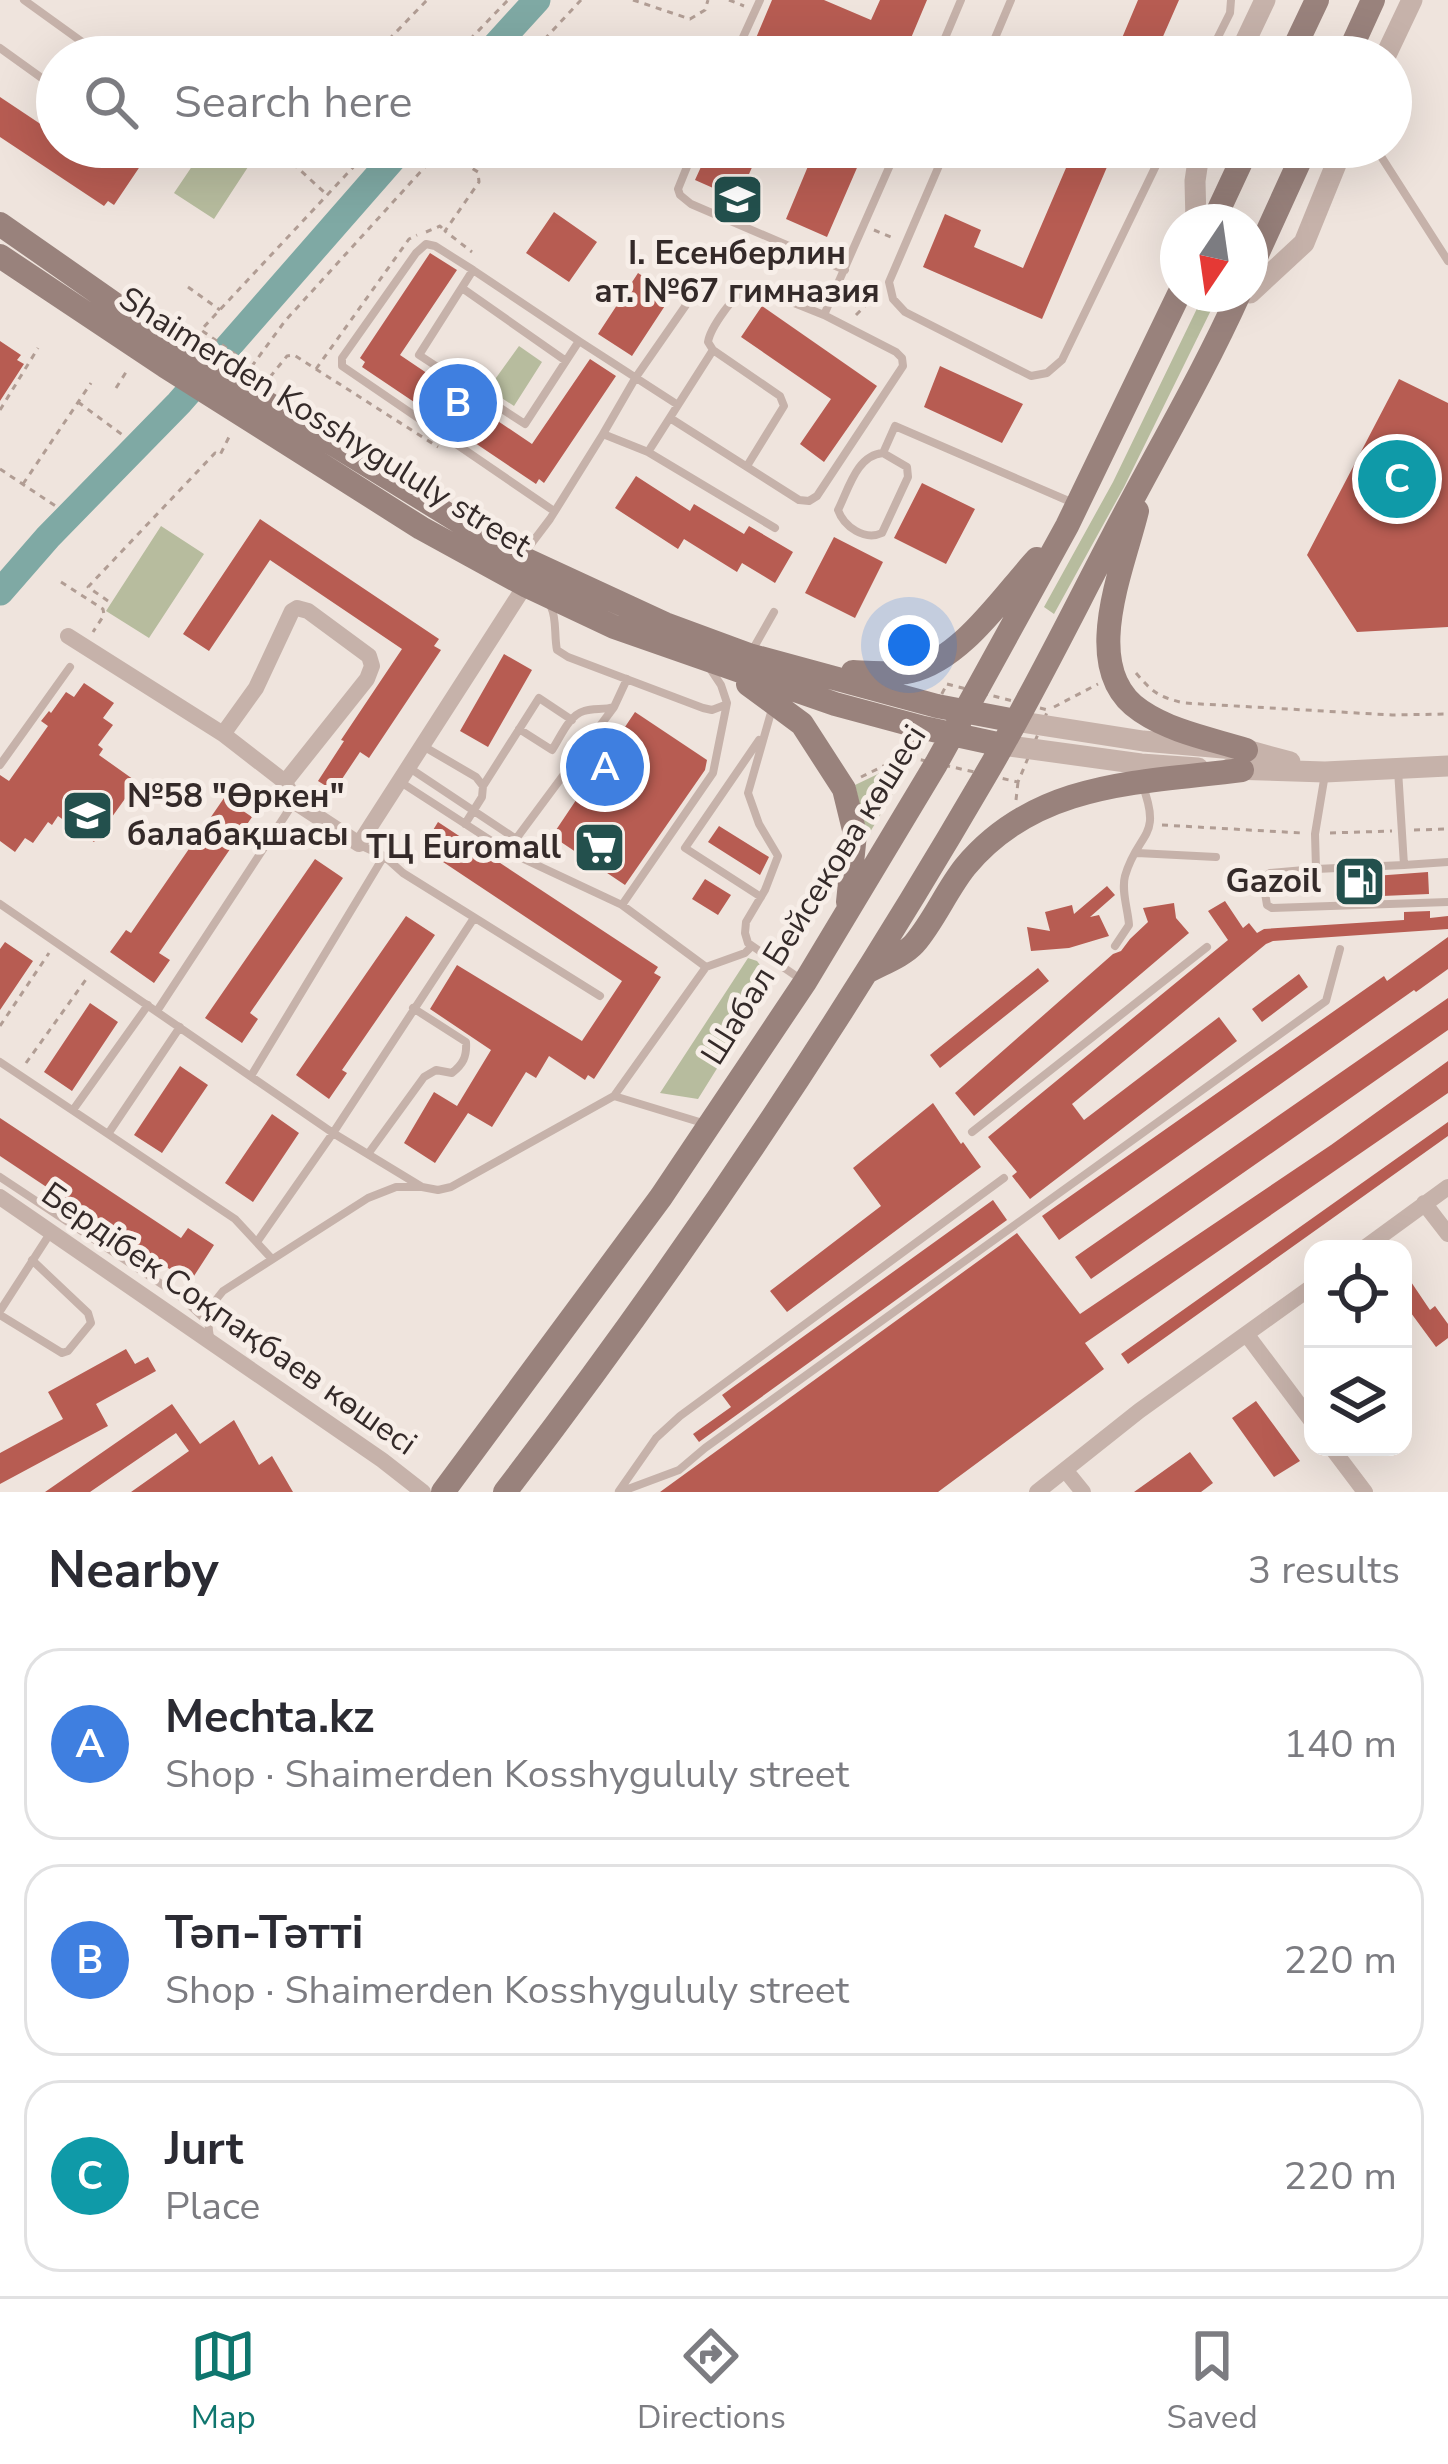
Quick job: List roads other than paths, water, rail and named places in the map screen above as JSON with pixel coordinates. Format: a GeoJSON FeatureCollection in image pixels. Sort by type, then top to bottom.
{"type":"FeatureCollection","features":[{"type":"Feature","properties":{"kind":"main road"},"geometry":{"type":"LineString","coordinates":[[1300,36],[1317,0]]}},
{"type":"Feature","properties":{"kind":"main road"},"geometry":{"type":"LineString","coordinates":[[1357,36],[1373,0]]}},
{"type":"Feature","properties":{"kind":"main road"},"geometry":{"type":"LineString","coordinates":[[1221,204],[1238,168]]}},
{"type":"Feature","properties":{"kind":"main road"},"geometry":{"type":"LineString","coordinates":[[1268,231],[1297,168]]}},
{"type":"Feature","properties":{"kind":"main road","name":"Shaimerden Kosshygululy street"},"geometry":{"type":"LineString","coordinates":[[0,224],[170,357]]}},
{"type":"Feature","properties":{"kind":"main road","name":"Shaimerden Kosshygululy street"},"geometry":{"type":"LineString","coordinates":[[0,256],[170,357],[234,382],[421,528],[532,576],[749,655],[1016,721]]}},
{"type":"Feature","properties":{"kind":"main road","name":"Шабал Бейсекова көшесі"},"geometry":{"type":"LineString","coordinates":[[442,1492],[620,1255],[805,982],[935,764],[1072,516],[1170,312]]}},
{"type":"Feature","properties":{"kind":"main road"},"geometry":{"type":"LineString","coordinates":[[505,1492],[600,1367],[809,1064],[986,775],[1235,312]]}},
{"type":"Feature","properties":{"kind":"main road"},"geometry":{"type":"LineString","coordinates":[[1148,469],[1107,630],[1107,658],[1122,672],[1136,709],[1244,760]]}},
{"type":"Feature","properties":{"kind":"main road"},"geometry":{"type":"LineString","coordinates":[[815,672],[907,673],[935,663],[959,646],[1072,516]]}},
{"type":"Feature","properties":{"kind":"main road","name":"Shaimerden Kosshygululy street"},"geometry":{"type":"LineString","coordinates":[[532,576],[614,627],[836,704],[1002,745]]}},
{"type":"Feature","properties":{"kind":"main road"},"geometry":{"type":"LineString","coordinates":[[712,662],[802,724],[842,786],[855,834],[847,913]]}},
{"type":"Feature","properties":{"kind":"main road"},"geometry":{"type":"LineString","coordinates":[[865,973],[912,946],[963,870],[991,839],[1023,817],[1087,791],[1244,760]]}},
{"type":"Feature","properties":{"kind":"street"},"geometry":{"type":"LineString","coordinates":[[1248,36],[1265,0]]}},
{"type":"Feature","properties":{"kind":"street"},"geometry":{"type":"LineString","coordinates":[[1395,36],[1412,0]]}},
{"type":"Feature","properties":{"kind":"street"},"geometry":{"type":"LineString","coordinates":[[1196,204],[1198,168]]}},
{"type":"Feature","properties":{"kind":"street"},"geometry":{"type":"LineString","coordinates":[[1268,275],[1304,243],[1334,168]]}},
{"type":"Feature","properties":{"kind":"street"},"geometry":{"type":"LineString","coordinates":[[76,641],[223,734],[285,782],[295,802],[359,844],[532,576]]}},
{"type":"Feature","properties":{"kind":"street"},"geometry":{"type":"LineString","coordinates":[[223,734],[256,688],[288,617],[297,608],[308,611],[369,656],[372,666],[367,679],[285,782]]}},
{"type":"Feature","properties":{"kind":"street","name":"Shaimerden Kosshygululy street"},"geometry":{"type":"LineString","coordinates":[[1016,721],[1325,772],[1448,766]]}},
{"type":"Feature","properties":{"kind":"street","name":"Shaimerden Kosshygululy street"},"geometry":{"type":"LineString","coordinates":[[1002,745],[1141,764],[1244,760]]}},
{"type":"Feature","properties":{"kind":"street"},"geometry":{"type":"LineString","coordinates":[[1375,1240],[1448,1187]]}},
{"type":"Feature","properties":{"kind":"street","name":"Бердібек Соқпақбаев көшесі"},"geometry":{"type":"LineString","coordinates":[[0,1197],[423,1492]]}},
{"type":"Feature","properties":{"kind":"street"},"geometry":{"type":"LineString","coordinates":[[1424,1203],[1448,1234]]}},
{"type":"Feature","properties":{"kind":"street"},"geometry":{"type":"LineString","coordinates":[[1037,1492],[1139,1411],[1304,1293]]}},
{"type":"Feature","properties":{"kind":"street"},"geometry":{"type":"LineString","coordinates":[[1247,1335],[1304,1411]]}},
{"type":"Feature","properties":{"kind":"street"},"geometry":{"type":"LineString","coordinates":[[1338,1456],[1365,1492]]}},
{"type":"Feature","properties":{"kind":"street"},"geometry":{"type":"LineString","coordinates":[[1066,1471],[1082,1492]]}},
{"type":"Feature","properties":{"kind":"lane"},"geometry":{"type":"LineString","coordinates":[[24,0],[74,36]]}},
{"type":"Feature","properties":{"kind":"lane"},"geometry":{"type":"LineString","coordinates":[[744,36],[760,0]]}},
{"type":"Feature","properties":{"kind":"lane"},"geometry":{"type":"LineString","coordinates":[[946,36],[962,0]]}},
{"type":"Feature","properties":{"kind":"lane"},"geometry":{"type":"LineString","coordinates":[[996,36],[1012,0]]}},
{"type":"Feature","properties":{"kind":"lane"},"geometry":{"type":"LineString","coordinates":[[1218,36],[1231,0]]}},
{"type":"Feature","properties":{"kind":"lane"},"geometry":{"type":"LineString","coordinates":[[0,48],[36,73]]}},
{"type":"Feature","properties":{"kind":"lane"},"geometry":{"type":"LineString","coordinates":[[686,168],[678,189],[691,204],[845,270]]}},
{"type":"Feature","properties":{"kind":"lane"},"geometry":{"type":"LineString","coordinates":[[824,315],[889,168]]}},
{"type":"Feature","properties":{"kind":"lane"},"geometry":{"type":"LineString","coordinates":[[938,168],[889,282],[892,299],[905,312],[1031,376],[1047,373],[1062,361],[1155,168]]}},
{"type":"Feature","properties":{"kind":"lane"},"geometry":{"type":"LineString","coordinates":[[1389,168],[1448,261]]}},
{"type":"Feature","properties":{"kind":"lane"},"geometry":{"type":"LineString","coordinates":[[554,511],[342,366],[355,340],[425,244],[435,246],[678,404]]}},
{"type":"Feature","properties":{"kind":"lane"},"geometry":{"type":"LineString","coordinates":[[473,271],[419,355],[525,424],[579,341]]}},
{"type":"Feature","properties":{"kind":"lane"},"geometry":{"type":"LineString","coordinates":[[462,288],[566,361]]}},
{"type":"Feature","properties":{"kind":"lane"},"geometry":{"type":"LineString","coordinates":[[670,418],[799,500],[809,501],[818,496],[902,366],[902,358],[824,315],[750,288],[742,291],[710,332],[708,342],[780,396],[784,406],[747,466]]}},
{"type":"Feature","properties":{"kind":"lane"},"geometry":{"type":"LineString","coordinates":[[693,295],[554,511],[532,576],[554,615],[557,650],[704,708],[721,709],[727,703]]}},
{"type":"Feature","properties":{"kind":"lane"},"geometry":{"type":"LineString","coordinates":[[648,452],[713,350]]}},
{"type":"Feature","properties":{"kind":"lane"},"geometry":{"type":"LineString","coordinates":[[883,453],[896,427],[1072,516]]}},
{"type":"Feature","properties":{"kind":"lane"},"geometry":{"type":"LineString","coordinates":[[602,434],[648,452],[775,528]]}},
{"type":"Feature","properties":{"kind":"lane"},"geometry":{"type":"LineString","coordinates":[[883,453],[908,467],[908,477],[882,533],[874,537],[846,525],[838,510],[864,458],[883,453]]}},
{"type":"Feature","properties":{"kind":"lane"},"geometry":{"type":"LineString","coordinates":[[749,655],[774,611]]}},
{"type":"Feature","properties":{"kind":"lane"},"geometry":{"type":"LineString","coordinates":[[622,905],[713,773],[727,703],[712,662]]}},
{"type":"Feature","properties":{"kind":"lane"},"geometry":{"type":"LineString","coordinates":[[0,765],[70,667]]}},
{"type":"Feature","properties":{"kind":"lane"},"geometry":{"type":"LineString","coordinates":[[507,851],[614,707],[627,679]]}},
{"type":"Feature","properties":{"kind":"lane"},"geometry":{"type":"LineString","coordinates":[[465,824],[538,698],[572,719]]}},
{"type":"Feature","properties":{"kind":"lane"},"geometry":{"type":"LineString","coordinates":[[775,702],[748,793],[778,856],[745,933],[752,946],[805,982]]}},
{"type":"Feature","properties":{"kind":"lane"},"geometry":{"type":"LineString","coordinates":[[519,729],[552,750],[572,719],[586,710],[614,707]]}},
{"type":"Feature","properties":{"kind":"lane"},"geometry":{"type":"LineString","coordinates":[[761,897],[686,848],[765,731]]}},
{"type":"Feature","properties":{"kind":"lane"},"geometry":{"type":"LineString","coordinates":[[422,746],[476,777],[483,786]]}},
{"type":"Feature","properties":{"kind":"lane"},"geometry":{"type":"LineString","coordinates":[[1398,769],[1404,865]]}},
{"type":"Feature","properties":{"kind":"lane"},"geometry":{"type":"LineString","coordinates":[[1316,869],[1315,834],[1325,772]]}},
{"type":"Feature","properties":{"kind":"lane"},"geometry":{"type":"LineString","coordinates":[[404,774],[516,839]]}},
{"type":"Feature","properties":{"kind":"lane"},"geometry":{"type":"LineString","coordinates":[[404,774],[507,851],[622,905],[706,967]]}},
{"type":"Feature","properties":{"kind":"lane"},"geometry":{"type":"LineString","coordinates":[[1115,946],[1129,925],[1123,884],[1149,831],[1152,809],[1142,782]]}},
{"type":"Feature","properties":{"kind":"lane"},"geometry":{"type":"LineString","coordinates":[[73,1110],[152,1008],[295,802]]}},
{"type":"Feature","properties":{"kind":"lane"},"geometry":{"type":"LineString","coordinates":[[359,844],[600,997]]}},
{"type":"Feature","properties":{"kind":"lane"},"geometry":{"type":"LineString","coordinates":[[1135,853],[1216,856]]}},
{"type":"Feature","properties":{"kind":"lane"},"geometry":{"type":"LineString","coordinates":[[251,1076],[384,856]]}},
{"type":"Feature","properties":{"kind":"lane"},"geometry":{"type":"LineString","coordinates":[[1448,862],[1270,873],[1264,892],[1272,908],[1448,902]]}},
{"type":"Feature","properties":{"kind":"lane"},"geometry":{"type":"LineString","coordinates":[[0,904],[333,1133],[422,1187]]}},
{"type":"Feature","properties":{"kind":"lane"},"geometry":{"type":"LineString","coordinates":[[257,1242],[474,918]]}},
{"type":"Feature","properties":{"kind":"lane"},"geometry":{"type":"LineString","coordinates":[[211,1341],[207,1321],[211,1305],[223,1291],[368,1198],[396,1186],[451,1187],[614,1096],[706,967],[746,953],[752,946]]}},
{"type":"Feature","properties":{"kind":"lane"},"geometry":{"type":"LineString","coordinates":[[972,1132],[1207,947]]}},
{"type":"Feature","properties":{"kind":"lane"},"geometry":{"type":"LineString","coordinates":[[619,1492],[679,1470],[1326,1001],[1340,949]]}},
{"type":"Feature","properties":{"kind":"lane"},"geometry":{"type":"LineString","coordinates":[[368,1154],[424,1077],[436,1070],[452,1073],[462,1065],[466,1053],[466,1042],[413,1008]]}},
{"type":"Feature","properties":{"kind":"lane"},"geometry":{"type":"LineString","coordinates":[[108,1134],[180,1027]]}},
{"type":"Feature","properties":{"kind":"lane"},"geometry":{"type":"LineString","coordinates":[[0,1062],[236,1219],[272,1259]]}},
{"type":"Feature","properties":{"kind":"lane"},"geometry":{"type":"LineString","coordinates":[[614,1096],[709,1125]]}},
{"type":"Feature","properties":{"kind":"lane"},"geometry":{"type":"LineString","coordinates":[[0,1177],[181,1297],[207,1321]]}},
{"type":"Feature","properties":{"kind":"lane"},"geometry":{"type":"LineString","coordinates":[[619,1492],[656,1438],[680,1416],[1004,1178]]}},
{"type":"Feature","properties":{"kind":"lane"},"geometry":{"type":"LineString","coordinates":[[32,1260],[88,1313],[91,1323],[68,1351],[62,1353],[0,1313],[32,1260],[52,1231]]}},
{"type":"Feature","properties":{"kind":"waterway"},"geometry":{"type":"LineString","coordinates":[[504,36],[537,0]]}},
{"type":"Feature","properties":{"kind":"waterway"},"geometry":{"type":"LineString","coordinates":[[0,592],[179,403],[385,168]]}},
{"type":"Feature","properties":{"kind":"place","name":"І. Есенберлин ат. №67 гимназия"},"geometry":{"type":"Point","coordinates":[737,199]}},
{"type":"Feature","properties":{"kind":"place","name":"Тәп-Тәтті"},"geometry":{"type":"Point","coordinates":[458,403]}},
{"type":"Feature","properties":{"kind":"place","name":"Jurt"},"geometry":{"type":"Point","coordinates":[1397,479]}},
{"type":"Feature","properties":{"kind":"place","name":"Mechta.kz"},"geometry":{"type":"Point","coordinates":[605,767]}},
{"type":"Feature","properties":{"kind":"place","name":"№58 \"Өркен\" балабақшасы"},"geometry":{"type":"Point","coordinates":[88,815]}},
{"type":"Feature","properties":{"kind":"place","name":"ТЦ Euromall"},"geometry":{"type":"Point","coordinates":[600,847]}},
{"type":"Feature","properties":{"kind":"place","name":"Gazoil"},"geometry":{"type":"Point","coordinates":[1360,881]}}]}
